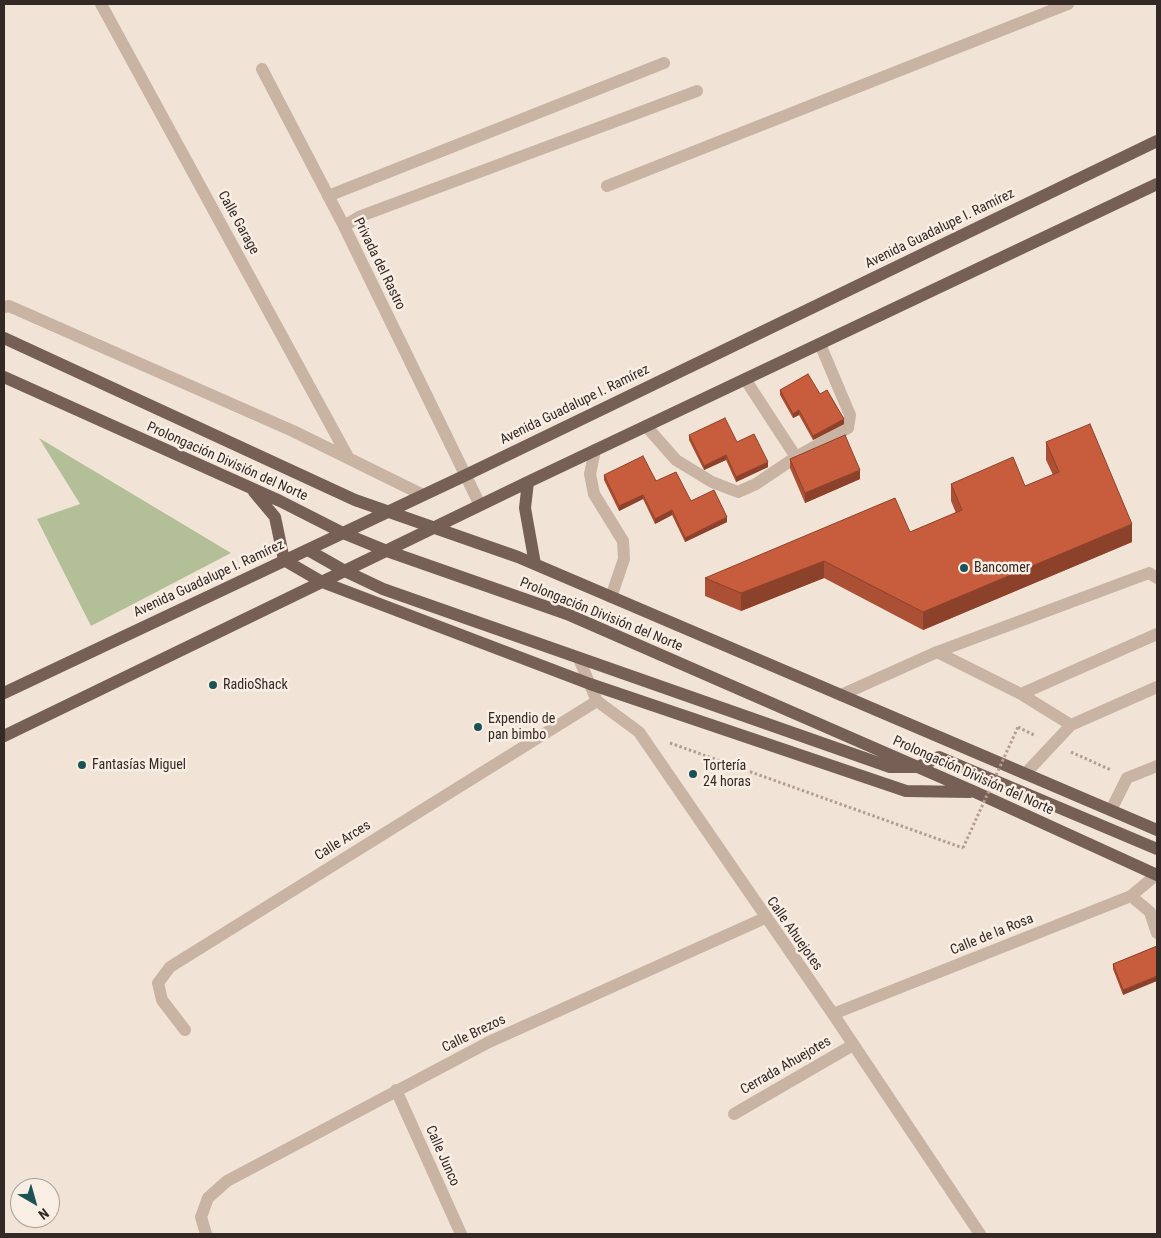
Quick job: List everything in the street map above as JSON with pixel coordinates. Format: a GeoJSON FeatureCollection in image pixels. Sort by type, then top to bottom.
{"type":"FeatureCollection","features":[{"type":"Feature","properties":{"kind":"main road","name":"Avenida Guadalupe I. Ramírez"},"geometry":{"type":"LineString","coordinates":[[4,693],[466,475],[1157,141]]}},
{"type":"Feature","properties":{"kind":"main road"},"geometry":{"type":"LineString","coordinates":[[4,736],[528,482],[1157,184]]}},
{"type":"Feature","properties":{"kind":"main road","name":"Prolongación División del Norte"},"geometry":{"type":"LineString","coordinates":[[4,338],[355,500],[534,564],[1157,830]]}},
{"type":"Feature","properties":{"kind":"main road","name":"Prolongación División del Norte"},"geometry":{"type":"LineString","coordinates":[[4,377],[343,533],[387,551],[567,614],[975,792],[1157,875]]}},
{"type":"Feature","properties":{"kind":"main road"},"geometry":{"type":"LineString","coordinates":[[528,482],[525,508],[534,564]]}},
{"type":"Feature","properties":{"kind":"main road"},"geometry":{"type":"LineString","coordinates":[[252,490],[275,517],[284,560],[322,582],[590,684],[906,791],[975,792]]}},
{"type":"Feature","properties":{"kind":"main road"},"geometry":{"type":"LineString","coordinates":[[308,550],[345,571],[383,589],[890,767],[918,767],[939,758],[1157,849]]}},
{"type":"Feature","properties":{"kind":"street","name":"Calle Garage"},"geometry":{"type":"LineString","coordinates":[[101,4],[348,457]]}},
{"type":"Feature","properties":{"kind":"street"},"geometry":{"type":"LineString","coordinates":[[607,186],[1068,4]]}},
{"type":"Feature","properties":{"kind":"street"},"geometry":{"type":"LineString","coordinates":[[328,196],[664,63]]}},
{"type":"Feature","properties":{"kind":"street","name":"Privada del Rastro"},"geometry":{"type":"LineString","coordinates":[[262,70],[344,226],[480,505]]}},
{"type":"Feature","properties":{"kind":"street"},"geometry":{"type":"LineString","coordinates":[[344,226],[361,216],[697,91]]}},
{"type":"Feature","properties":{"kind":"street"},"geometry":{"type":"LineString","coordinates":[[4,307],[9,306],[348,457],[423,495]]}},
{"type":"Feature","properties":{"kind":"street"},"geometry":{"type":"LineString","coordinates":[[646,426],[676,460],[712,482],[738,492],[756,484],[796,457],[848,428],[850,416],[820,344]]}},
{"type":"Feature","properties":{"kind":"street"},"geometry":{"type":"LineString","coordinates":[[745,379],[796,457]]}},
{"type":"Feature","properties":{"kind":"street"},"geometry":{"type":"LineString","coordinates":[[595,450],[590,474],[594,494],[623,541],[624,559],[611,597]]}},
{"type":"Feature","properties":{"kind":"street"},"geometry":{"type":"LineString","coordinates":[[841,695],[937,652],[1148,573],[1157,578]]}},
{"type":"Feature","properties":{"kind":"street"},"geometry":{"type":"LineString","coordinates":[[1021,694],[1157,634]]}},
{"type":"Feature","properties":{"kind":"street"},"geometry":{"type":"LineString","coordinates":[[937,652],[1021,694],[1071,725]]}},
{"type":"Feature","properties":{"kind":"street"},"geometry":{"type":"LineString","coordinates":[[579,659],[597,701]]}},
{"type":"Feature","properties":{"kind":"street"},"geometry":{"type":"LineString","coordinates":[[1025,774],[1071,725],[1157,687]]}},
{"type":"Feature","properties":{"kind":"street","name":"Calle Ahuejotes"},"geometry":{"type":"LineString","coordinates":[[597,701],[638,732],[833,1014],[980,1234]]}},
{"type":"Feature","properties":{"kind":"street","name":"Calle Arces"},"geometry":{"type":"LineString","coordinates":[[186,1030],[162,1000],[158,983],[170,967],[597,701]]}},
{"type":"Feature","properties":{"kind":"street"},"geometry":{"type":"LineString","coordinates":[[1111,810],[1127,778],[1157,766]]}},
{"type":"Feature","properties":{"kind":"street","name":"Calle de la Rosa"},"geometry":{"type":"LineString","coordinates":[[833,1014],[1131,896],[1157,875]]}},
{"type":"Feature","properties":{"kind":"street"},"geometry":{"type":"LineString","coordinates":[[1131,896],[1154,913],[1157,934]]}},
{"type":"Feature","properties":{"kind":"street","name":"Calle Brezos"},"geometry":{"type":"LineString","coordinates":[[206,1234],[201,1216],[208,1198],[227,1180],[489,1042],[765,918]]}},
{"type":"Feature","properties":{"kind":"street","name":"Cerrada Ahuejotes"},"geometry":{"type":"LineString","coordinates":[[734,1114],[853,1045]]}},
{"type":"Feature","properties":{"kind":"street","name":"Calle Junco"},"geometry":{"type":"LineString","coordinates":[[396,1090],[461,1234]]}},
{"type":"Feature","properties":{"kind":"path"},"geometry":{"type":"LineString","coordinates":[[638,732],[963,848],[1018,727],[1127,778]]}},
{"type":"Feature","properties":{"kind":"green space"},"geometry":{"type":"Polygon","coordinates":[[[39,438],[231,553],[91,626],[37,519],[80,504],[39,438]]]}},
{"type":"Feature","properties":{"kind":"building"},"geometry":{"type":"Polygon","coordinates":[[[808,374],[820,394],[827,390],[844,419],[813,436],[799,410],[793,414],[780,390],[808,374]]]}},
{"type":"Feature","properties":{"kind":"building"},"geometry":{"type":"Polygon","coordinates":[[[725,418],[737,442],[754,434],[768,462],[736,477],[726,455],[704,466],[689,435],[725,418]]]}},
{"type":"Feature","properties":{"kind":"building"},"geometry":{"type":"Polygon","coordinates":[[[1090,424],[1132,524],[923,612],[824,561],[741,593],[705,578],[895,498],[910,532],[962,510],[951,484],[1013,457],[1025,486],[1059,472],[1046,442],[1090,424]]]}},
{"type":"Feature","properties":{"kind":"building"},"geometry":{"type":"Polygon","coordinates":[[[845,435],[860,470],[805,493],[790,459],[845,435]]]}},
{"type":"Feature","properties":{"kind":"building"},"geometry":{"type":"Polygon","coordinates":[[[643,456],[656,481],[676,472],[691,501],[714,490],[727,517],[685,538],[672,510],[655,519],[643,495],[619,506],[604,475],[643,456]]]}},
{"type":"Feature","properties":{"kind":"building"},"geometry":{"type":"Polygon","coordinates":[[[1157,946],[1157,976],[1123,990],[1113,964],[1157,946]]]}},
{"type":"Feature","properties":{"kind":"place","name":"Bancomer"},"geometry":{"type":"Point","coordinates":[964,568]}},
{"type":"Feature","properties":{"kind":"place","name":"RadioShack"},"geometry":{"type":"Point","coordinates":[213,685]}},
{"type":"Feature","properties":{"kind":"place","name":"Expendio de pan bimbo"},"geometry":{"type":"Point","coordinates":[478,727]}},
{"type":"Feature","properties":{"kind":"place","name":"Fantasías Miguel"},"geometry":{"type":"Point","coordinates":[82,765]}},
{"type":"Feature","properties":{"kind":"place","name":"Tortería 24 horas"},"geometry":{"type":"Point","coordinates":[693,774]}}]}
